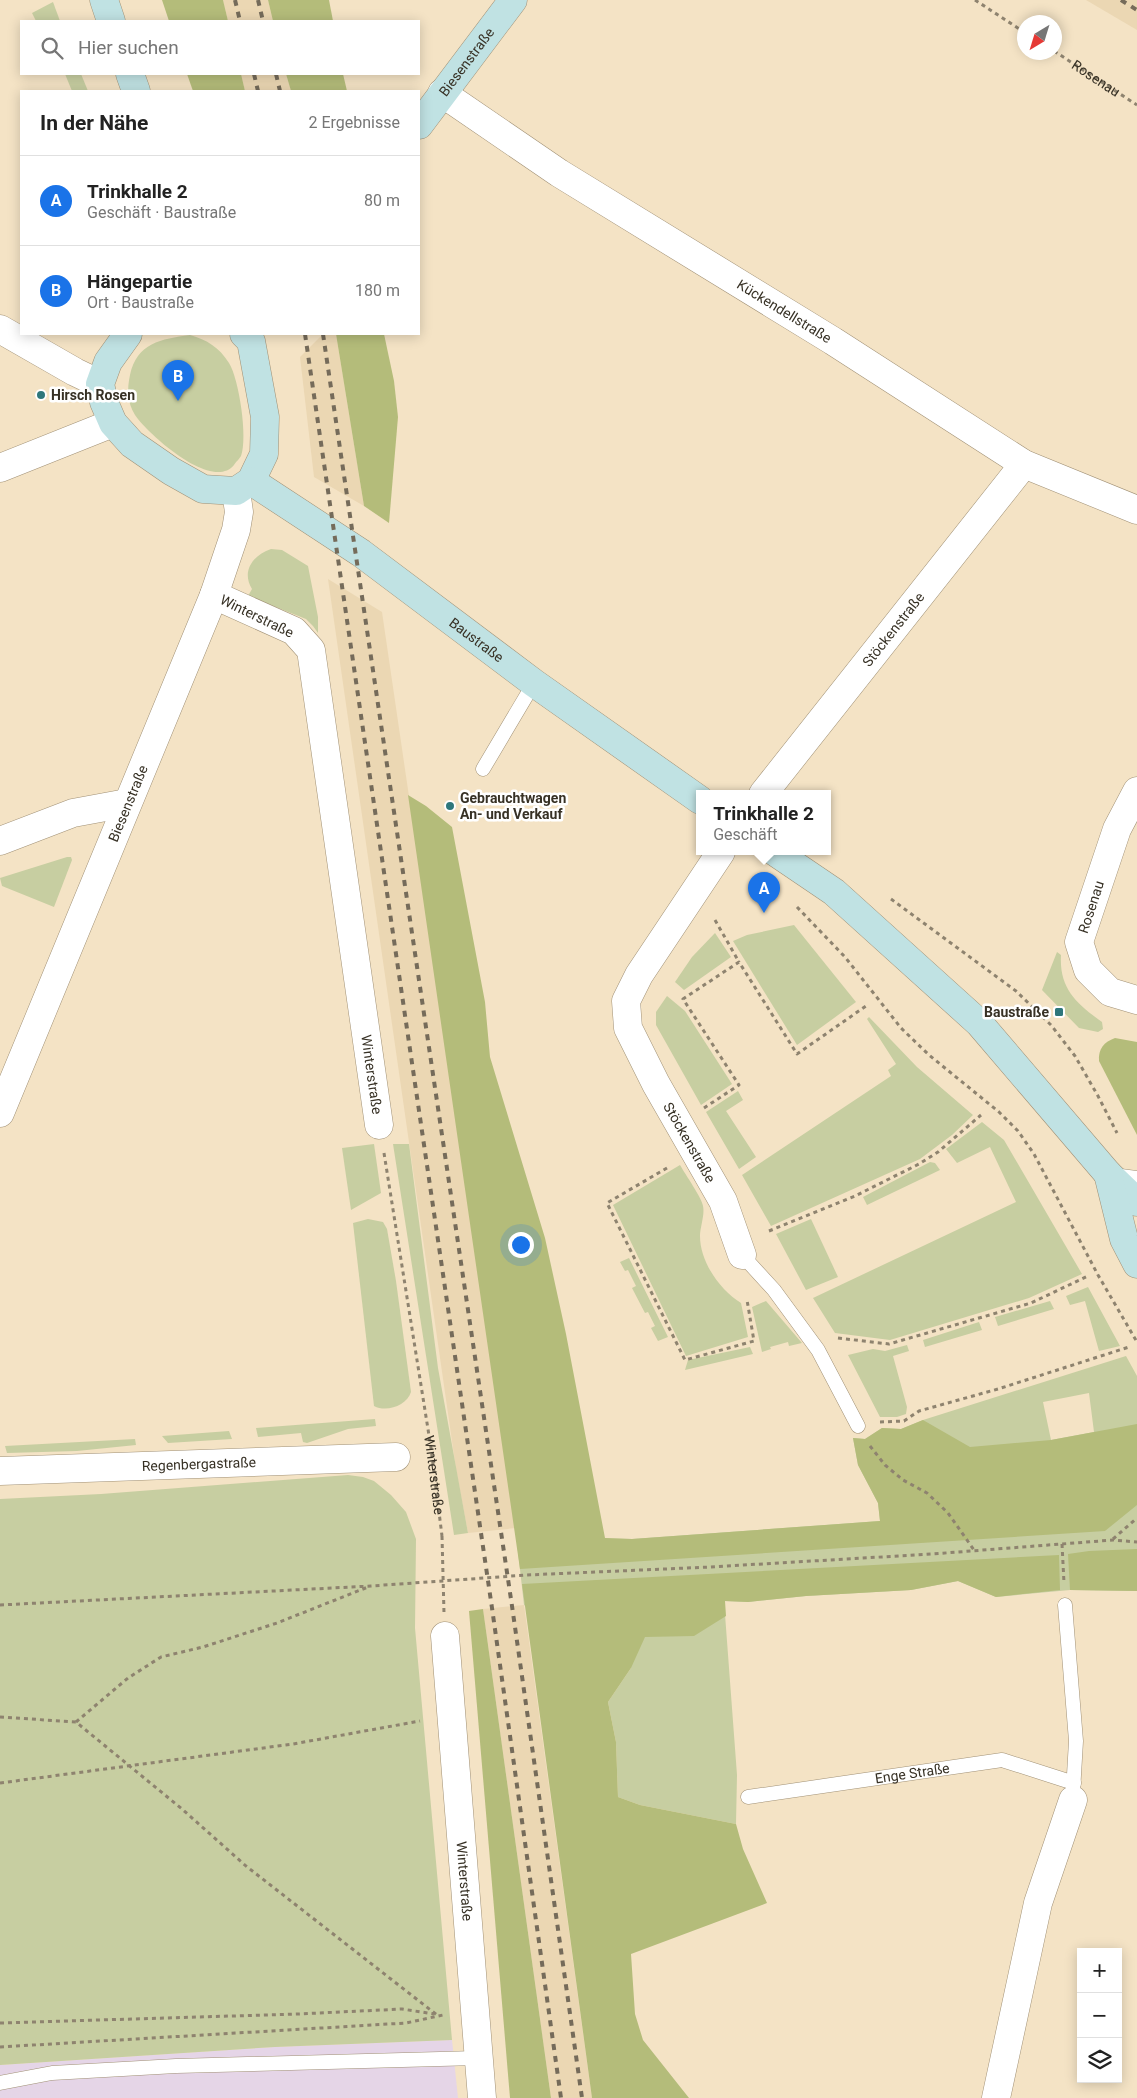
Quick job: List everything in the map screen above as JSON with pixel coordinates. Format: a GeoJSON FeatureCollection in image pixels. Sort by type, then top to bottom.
{"type":"FeatureCollection","features":[{"type":"Feature","properties":{"kind":"main road"},"geometry":{"type":"LineString","coordinates":[[104,0],[111,20]]}},
{"type":"Feature","properties":{"kind":"main road","name":"Biesenstraße"},"geometry":{"type":"LineString","coordinates":[[420,124],[513,0]]}},
{"type":"Feature","properties":{"kind":"main road"},"geometry":{"type":"LineString","coordinates":[[130,75],[136,90]]}},
{"type":"Feature","properties":{"kind":"main road"},"geometry":{"type":"LineString","coordinates":[[100,384],[108,362],[127,335]]}},
{"type":"Feature","properties":{"kind":"main road"},"geometry":{"type":"LineString","coordinates":[[244,486],[264,454],[265,417],[251,336]]}},
{"type":"Feature","properties":{"kind":"main road","name":"Baustraße"},"geometry":{"type":"LineString","coordinates":[[100,384],[104,402],[114,423],[132,444],[171,471],[202,489],[244,486],[362,553],[534,683],[696,797]]}},
{"type":"Feature","properties":{"kind":"main road"},"geometry":{"type":"LineString","coordinates":[[779,855],[834,892],[979,1023],[1108,1174],[1137,1202]]}},
{"type":"Feature","properties":{"kind":"main road"},"geometry":{"type":"LineString","coordinates":[[1108,1174],[1124,1239],[1137,1264]]}},
{"type":"Feature","properties":{"kind":"street","name":"Kückendellstraße"},"geometry":{"type":"LineString","coordinates":[[442,93],[559,173],[833,341],[1024,464],[1137,510]]}},
{"type":"Feature","properties":{"kind":"street"},"geometry":{"type":"LineString","coordinates":[[0,329],[75,372],[100,384]]}},
{"type":"Feature","properties":{"kind":"street"},"geometry":{"type":"LineString","coordinates":[[0,468],[114,423]]}},
{"type":"Feature","properties":{"kind":"street","name":"Stöckenstraße"},"geometry":{"type":"LineString","coordinates":[[766,790],[1024,464]]}},
{"type":"Feature","properties":{"kind":"street","name":"Biesenstraße"},"geometry":{"type":"LineString","coordinates":[[0,1113],[214,595],[236,530],[244,486]]}},
{"type":"Feature","properties":{"kind":"street","name":"Winterstraße"},"geometry":{"type":"LineString","coordinates":[[214,595],[294,631],[311,650],[379,1126]]}},
{"type":"Feature","properties":{"kind":"street","name":"Rosenau"},"geometry":{"type":"LineString","coordinates":[[1137,791],[1117,829],[1079,942],[1088,970],[1110,992],[1137,1000]]}},
{"type":"Feature","properties":{"kind":"street"},"geometry":{"type":"LineString","coordinates":[[0,841],[73,813],[127,804]]}},
{"type":"Feature","properties":{"kind":"street","name":"Stöckenstraße"},"geometry":{"type":"LineString","coordinates":[[719,855],[639,975],[626,1001],[628,1028],[656,1084],[724,1201],[742,1255]]}},
{"type":"Feature","properties":{"kind":"street","name":"Regenbergastraße"},"geometry":{"type":"LineString","coordinates":[[0,1471],[396,1457]]}},
{"type":"Feature","properties":{"kind":"street","name":"Winterstraße"},"geometry":{"type":"LineString","coordinates":[[445,1625],[477,2058],[482,2098]]}},
{"type":"Feature","properties":{"kind":"street"},"geometry":{"type":"LineString","coordinates":[[996,2098],[1038,1903],[1073,1792]]}},
{"type":"Feature","properties":{"kind":"lane"},"geometry":{"type":"LineString","coordinates":[[483,769],[534,683]]}},
{"type":"Feature","properties":{"kind":"lane"},"geometry":{"type":"LineString","coordinates":[[1108,1174],[1137,1178]]}},
{"type":"Feature","properties":{"kind":"lane","name":"Stöckenstraße"},"geometry":{"type":"LineString","coordinates":[[742,1255],[774,1290],[814,1344],[858,1426]]}},
{"type":"Feature","properties":{"kind":"lane"},"geometry":{"type":"LineString","coordinates":[[1065,1605],[1076,1741],[1073,1792]]}},
{"type":"Feature","properties":{"kind":"lane","name":"Enge Straße"},"geometry":{"type":"LineString","coordinates":[[748,1797],[1002,1760],[1073,1792]]}},
{"type":"Feature","properties":{"kind":"lane"},"geometry":{"type":"LineString","coordinates":[[0,2083],[52,2073],[157,2067],[477,2058]]}},
{"type":"Feature","properties":{"kind":"path"},"geometry":{"type":"LineString","coordinates":[[975,0],[1017,27]]}},
{"type":"Feature","properties":{"kind":"path","name":"Rosenau"},"geometry":{"type":"LineString","coordinates":[[1062,56],[1137,105]]}},
{"type":"Feature","properties":{"kind":"path"},"geometry":{"type":"LineString","coordinates":[[886,895],[1016,990],[1051,1025],[1075,1056],[1121,1140]]}},
{"type":"Feature","properties":{"kind":"path"},"geometry":{"type":"LineString","coordinates":[[792,903],[845,957],[901,1028],[929,1055],[999,1112],[1018,1131],[1034,1154],[1098,1275],[1137,1342]]}},
{"type":"Feature","properties":{"kind":"path"},"geometry":{"type":"LineString","coordinates":[[715,920],[738,962],[797,1054],[866,1006]]}},
{"type":"Feature","properties":{"kind":"path"},"geometry":{"type":"LineString","coordinates":[[699,1111],[739,1085],[683,999],[738,962]]}},
{"type":"Feature","properties":{"kind":"path"},"geometry":{"type":"LineString","coordinates":[[769,1231],[855,1196],[919,1164],[938,1152],[981,1115]]}},
{"type":"Feature","properties":{"kind":"path","name":"Winterstraße"},"geometry":{"type":"LineString","coordinates":[[379,1126],[431,1448],[442,1536],[445,1625]]}},
{"type":"Feature","properties":{"kind":"path"},"geometry":{"type":"LineString","coordinates":[[675,1164],[607,1203],[685,1360],[754,1341],[747,1300]]}},
{"type":"Feature","properties":{"kind":"path"},"geometry":{"type":"LineString","coordinates":[[814,1344],[838,1338],[889,1344],[1032,1303],[1088,1276]]}},
{"type":"Feature","properties":{"kind":"path"},"geometry":{"type":"LineString","coordinates":[[974,1551],[948,1513],[927,1493],[903,1480],[884,1465],[858,1426],[884,1421],[904,1421],[919,1411],[998,1389],[1129,1347]]}},
{"type":"Feature","properties":{"kind":"path"},"geometry":{"type":"LineString","coordinates":[[1113,1540],[1137,1518]]}},
{"type":"Feature","properties":{"kind":"path"},"geometry":{"type":"LineString","coordinates":[[0,1605],[371,1586],[527,1575],[720,1567],[1113,1540],[1137,1542]]}},
{"type":"Feature","properties":{"kind":"path"},"geometry":{"type":"LineString","coordinates":[[1062,1544],[1065,1605]]}},
{"type":"Feature","properties":{"kind":"path"},"geometry":{"type":"LineString","coordinates":[[76,1722],[128,1678],[161,1657],[204,1647],[277,1623],[371,1586]]}},
{"type":"Feature","properties":{"kind":"path"},"geometry":{"type":"LineString","coordinates":[[0,1717],[76,1722],[127,1766],[182,1809],[246,1866],[437,2015]]}},
{"type":"Feature","properties":{"kind":"path"},"geometry":{"type":"LineString","coordinates":[[0,1783],[292,1744],[420,1721]]}},
{"type":"Feature","properties":{"kind":"path"},"geometry":{"type":"LineString","coordinates":[[0,2023],[288,2015],[402,2009],[437,2015]]}},
{"type":"Feature","properties":{"kind":"path"},"geometry":{"type":"LineString","coordinates":[[0,2047],[406,2023],[444,2014]]}},
{"type":"Feature","properties":{"kind":"shaded area"},"geometry":{"type":"Polygon","coordinates":[[[223,0],[268,0],[273,20],[228,20],[223,0]]]}},
{"type":"Feature","properties":{"kind":"shaded area"},"geometry":{"type":"Polygon","coordinates":[[[1086,0],[1137,0],[1137,30],[1086,0]]]}},
{"type":"Feature","properties":{"kind":"shaded area"},"geometry":{"type":"Polygon","coordinates":[[[241,75],[286,75],[291,90],[245,90],[241,75]]]}},
{"type":"Feature","properties":{"kind":"shaded area"},"geometry":{"type":"Polygon","coordinates":[[[322,335],[336,335],[364,506],[314,477],[300,357],[322,335]]]}},
{"type":"Feature","properties":{"kind":"shaded area"},"geometry":{"type":"Polygon","coordinates":[[[328,579],[382,612],[516,1528],[468,1533],[456,1469],[328,579]]]}},
{"type":"Feature","properties":{"kind":"shaded area"},"geometry":{"type":"Polygon","coordinates":[[[524,1605],[592,2098],[551,2098],[483,1609],[524,1605]]]}},
{"type":"Feature","properties":{"kind":"shaded area"},"geometry":{"type":"Polygon","coordinates":[[[452,2040],[458,2098],[0,2098],[0,2065],[275,2047],[452,2040]]]}},
{"type":"Feature","properties":{"kind":"green space"},"geometry":{"type":"Polygon","coordinates":[[[162,0],[223,0],[228,20],[169,20],[162,0]]]}},
{"type":"Feature","properties":{"kind":"green space"},"geometry":{"type":"Polygon","coordinates":[[[268,0],[329,0],[333,20],[273,20],[268,0]]]}},
{"type":"Feature","properties":{"kind":"green space"},"geometry":{"type":"Polygon","coordinates":[[[53,2],[60,20],[36,20],[32,13],[53,2]]]}},
{"type":"Feature","properties":{"kind":"green space"},"geometry":{"type":"Polygon","coordinates":[[[65,75],[81,75],[88,90],[72,90],[65,75]]]}},
{"type":"Feature","properties":{"kind":"green space"},"geometry":{"type":"Polygon","coordinates":[[[187,75],[241,75],[245,90],[193,90],[187,75]]]}},
{"type":"Feature","properties":{"kind":"green space"},"geometry":{"type":"Polygon","coordinates":[[[286,75],[343,75],[347,90],[291,90],[286,75]]]}},
{"type":"Feature","properties":{"kind":"green space"},"geometry":{"type":"Polygon","coordinates":[[[190,335],[202,339],[217,348],[229,363],[236,382],[243,423],[243,447],[240,458],[234,465],[224,471],[211,471],[196,466],[166,446],[142,424],[132,410],[129,400],[128,390],[133,364],[144,349],[169,338],[190,335]]]}},
{"type":"Feature","properties":{"kind":"green space"},"geometry":{"type":"Polygon","coordinates":[[[336,335],[384,335],[394,381],[398,417],[389,523],[364,506],[336,335]]]}},
{"type":"Feature","properties":{"kind":"green space"},"geometry":{"type":"Polygon","coordinates":[[[271,549],[282,550],[308,566],[318,617],[318,633],[306,619],[248,596],[252,589],[248,570],[259,555],[271,549]]]}},
{"type":"Feature","properties":{"kind":"green space"},"geometry":{"type":"Polygon","coordinates":[[[408,795],[426,806],[452,827],[485,1002],[490,1057],[545,1238],[566,1334],[605,1538],[632,1539],[880,1521],[878,1503],[858,1465],[853,1438],[865,1439],[882,1428],[901,1429],[923,1420],[970,1447],[1051,1440],[1137,1424],[1137,1505],[1105,1531],[520,1569],[408,795]]]}},
{"type":"Feature","properties":{"kind":"green space"},"geometry":{"type":"Polygon","coordinates":[[[71,857],[72,860],[54,907],[2,886],[0,878],[71,857]]]}},
{"type":"Feature","properties":{"kind":"green space"},"geometry":{"type":"Polygon","coordinates":[[[794,925],[856,1002],[797,1045],[733,941],[747,935],[794,925]]]}},
{"type":"Feature","properties":{"kind":"green space"},"geometry":{"type":"Polygon","coordinates":[[[715,933],[731,957],[684,990],[675,982],[692,957],[715,933]]]}},
{"type":"Feature","properties":{"kind":"green space"},"geometry":{"type":"Polygon","coordinates":[[[1057,952],[1061,955],[1063,977],[1071,995],[1102,1022],[1103,1029],[1098,1032],[1079,1028],[1042,990],[1057,952]]]}},
{"type":"Feature","properties":{"kind":"green space"},"geometry":{"type":"Polygon","coordinates":[[[667,996],[685,1011],[732,1084],[701,1105],[656,1025],[656,1012],[667,996]]]}},
{"type":"Feature","properties":{"kind":"green space"},"geometry":{"type":"Polygon","coordinates":[[[869,1017],[917,1067],[973,1115],[952,1135],[920,1159],[771,1226],[742,1175],[891,1076],[888,1070],[896,1064],[867,1019],[869,1017]]]}},
{"type":"Feature","properties":{"kind":"green space"},"geometry":{"type":"Polygon","coordinates":[[[1115,1038],[1137,1042],[1137,1135],[1099,1061],[1102,1046],[1115,1038]]]}},
{"type":"Feature","properties":{"kind":"green space"},"geometry":{"type":"Polygon","coordinates":[[[738,1091],[743,1100],[726,1111],[756,1157],[739,1169],[706,1112],[738,1091]]]}},
{"type":"Feature","properties":{"kind":"green space"},"geometry":{"type":"Polygon","coordinates":[[[982,1122],[1004,1140],[1082,1274],[1029,1298],[890,1340],[835,1333],[813,1298],[1016,1202],[990,1147],[957,1163],[946,1149],[982,1122]]]}},
{"type":"Feature","properties":{"kind":"green space"},"geometry":{"type":"Polygon","coordinates":[[[374,1144],[381,1193],[351,1210],[342,1148],[374,1144]]]}},
{"type":"Feature","properties":{"kind":"green space"},"geometry":{"type":"Polygon","coordinates":[[[393,1144],[409,1144],[438,1368],[468,1533],[454,1535],[393,1144]]]}},
{"type":"Feature","properties":{"kind":"green space"},"geometry":{"type":"Polygon","coordinates":[[[930,1162],[935,1163],[940,1170],[867,1205],[863,1197],[930,1162]]]}},
{"type":"Feature","properties":{"kind":"green space"},"geometry":{"type":"Polygon","coordinates":[[[680,1165],[702,1202],[703,1213],[700,1236],[703,1256],[719,1283],[741,1303],[748,1337],[686,1356],[613,1205],[680,1165]]]}},
{"type":"Feature","properties":{"kind":"green space"},"geometry":{"type":"Polygon","coordinates":[[[368,1219],[383,1222],[387,1229],[411,1392],[409,1397],[401,1404],[385,1409],[374,1406],[353,1223],[368,1219]]]}},
{"type":"Feature","properties":{"kind":"green space"},"geometry":{"type":"Polygon","coordinates":[[[811,1219],[838,1277],[806,1290],[776,1234],[811,1219]]]}},
{"type":"Feature","properties":{"kind":"green space"},"geometry":{"type":"Polygon","coordinates":[[[629,1258],[668,1337],[658,1341],[651,1328],[655,1326],[648,1312],[645,1313],[632,1288],[636,1286],[628,1270],[625,1271],[620,1262],[629,1258]]]}},
{"type":"Feature","properties":{"kind":"green space"},"geometry":{"type":"Polygon","coordinates":[[[1088,1287],[1120,1346],[1099,1351],[1085,1301],[1070,1305],[1066,1296],[1088,1287]]]}},
{"type":"Feature","properties":{"kind":"green space"},"geometry":{"type":"Polygon","coordinates":[[[766,1301],[802,1343],[789,1346],[788,1342],[770,1347],[771,1349],[762,1352],[752,1307],[766,1301]]]}},
{"type":"Feature","properties":{"kind":"green space"},"geometry":{"type":"Polygon","coordinates":[[[1050,1301],[1054,1309],[998,1326],[995,1317],[1050,1301]]]}},
{"type":"Feature","properties":{"kind":"green space"},"geometry":{"type":"Polygon","coordinates":[[[979,1322],[982,1330],[925,1347],[923,1340],[979,1322]]]}},
{"type":"Feature","properties":{"kind":"green space"},"geometry":{"type":"Polygon","coordinates":[[[907,1345],[909,1351],[893,1356],[907,1407],[906,1414],[897,1417],[880,1417],[848,1355],[873,1349],[885,1351],[907,1345]]]}},
{"type":"Feature","properties":{"kind":"green space"},"geometry":{"type":"Polygon","coordinates":[[[750,1347],[753,1354],[685,1370],[688,1360],[750,1347]]]}},
{"type":"Feature","properties":{"kind":"green space"},"geometry":{"type":"Polygon","coordinates":[[[1126,1356],[1137,1376],[1137,1591],[1070,1590],[996,1597],[958,1581],[911,1590],[806,1596],[748,1602],[724,1601],[737,1775],[736,1824],[640,1805],[618,1797],[616,1742],[608,1702],[631,1668],[524,1605],[517,1543],[588,1538],[632,1539],[880,1521],[878,1503],[858,1465],[853,1438],[865,1439],[882,1428],[901,1429],[923,1420],[1126,1356]],[[1089,1393],[1043,1402],[1051,1440],[1094,1432],[1089,1393]]]}},
{"type":"Feature","properties":{"kind":"green space"},"geometry":{"type":"Polygon","coordinates":[[[375,1419],[376,1426],[348,1429],[307,1443],[303,1442],[301,1433],[258,1437],[256,1428],[375,1419]]]}},
{"type":"Feature","properties":{"kind":"green space"},"geometry":{"type":"Polygon","coordinates":[[[229,1431],[232,1439],[168,1443],[162,1436],[229,1431]]]}},
{"type":"Feature","properties":{"kind":"green space"},"geometry":{"type":"Polygon","coordinates":[[[135,1439],[136,1445],[77,1451],[7,1453],[5,1446],[135,1439]]]}},
{"type":"Feature","properties":{"kind":"green space"},"geometry":{"type":"Polygon","coordinates":[[[348,1475],[374,1481],[391,1495],[406,1512],[416,1539],[415,1628],[452,2040],[275,2047],[0,2065],[0,1499],[101,1494],[348,1475]]]}},
{"type":"Feature","properties":{"kind":"green space"},"geometry":{"type":"Polygon","coordinates":[[[1137,1549],[1137,1591],[1070,1590],[1068,1554],[1137,1549]]]}},
{"type":"Feature","properties":{"kind":"green space"},"geometry":{"type":"Polygon","coordinates":[[[1059,1555],[1060,1590],[996,1597],[958,1581],[911,1590],[806,1596],[748,1602],[725,1601],[726,1616],[694,1636],[645,1637],[631,1668],[608,1702],[616,1742],[618,1797],[640,1805],[736,1824],[743,1849],[767,1903],[631,1954],[635,2014],[643,2040],[689,2098],[592,2098],[522,1584],[1059,1555]]]}},
{"type":"Feature","properties":{"kind":"green space"},"geometry":{"type":"Polygon","coordinates":[[[483,1609],[551,2098],[510,2098],[469,1611],[483,1609]]]}},
{"type":"Feature","properties":{"kind":"railway"},"geometry":{"type":"LineString","coordinates":[[235,0],[240,20]]}},
{"type":"Feature","properties":{"kind":"railway"},"geometry":{"type":"LineString","coordinates":[[258,0],[263,20]]}},
{"type":"Feature","properties":{"kind":"railway"},"geometry":{"type":"LineString","coordinates":[[1121,0],[1137,10]]}},
{"type":"Feature","properties":{"kind":"railway"},"geometry":{"type":"LineString","coordinates":[[254,75],[258,90]]}},
{"type":"Feature","properties":{"kind":"railway"},"geometry":{"type":"LineString","coordinates":[[276,75],[280,90]]}},
{"type":"Feature","properties":{"kind":"railway"},"geometry":{"type":"LineString","coordinates":[[305,335],[492,1608],[561,2098]]}},
{"type":"Feature","properties":{"kind":"railway"},"geometry":{"type":"LineString","coordinates":[[323,335],[512,1606],[582,2098]]}},
{"type":"Feature","properties":{"kind":"place","name":"Hirsch Rosen"},"geometry":{"type":"Point","coordinates":[41,395]}},
{"type":"Feature","properties":{"kind":"place","name":"Hängepartie"},"geometry":{"type":"Point","coordinates":[178,401]}},
{"type":"Feature","properties":{"kind":"place","name":"Gebrauchtwagen An- und Verkauf"},"geometry":{"type":"Point","coordinates":[450,806]}},
{"type":"Feature","properties":{"kind":"place","name":"Trinkhalle 2"},"geometry":{"type":"Point","coordinates":[764,913]}},
{"type":"Feature","properties":{"kind":"place","name":"Baustraße"},"geometry":{"type":"Point","coordinates":[1059,1012]}}]}
